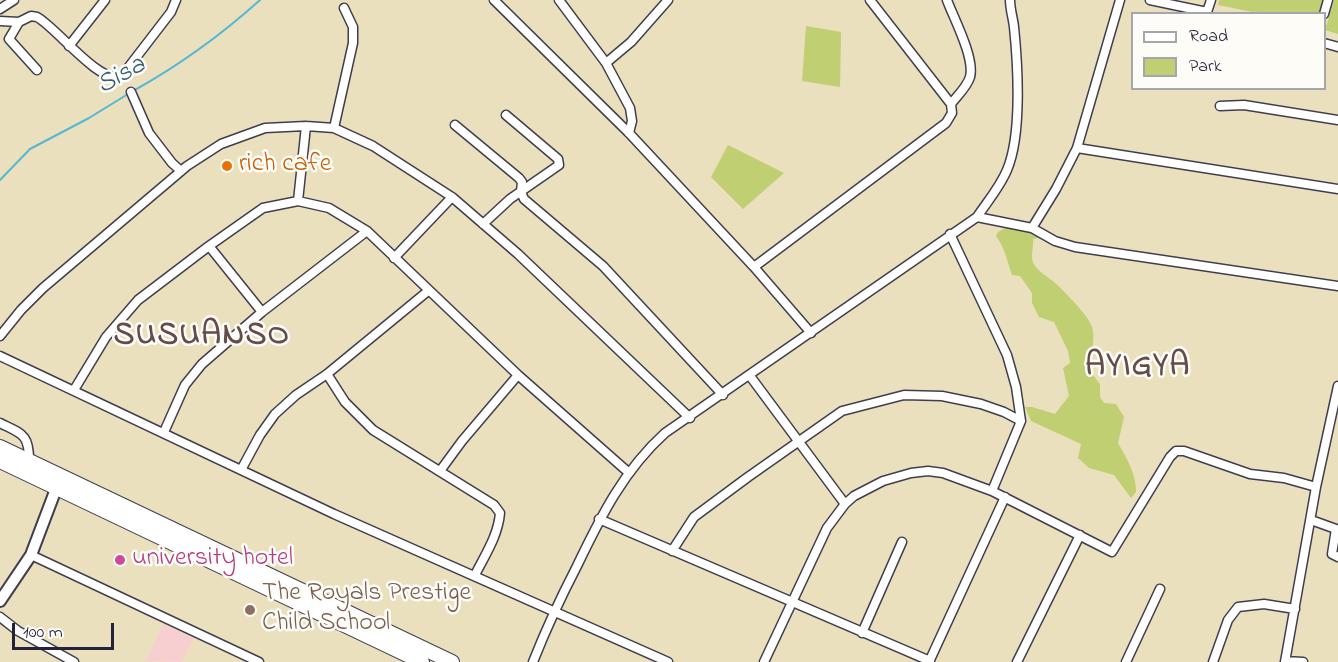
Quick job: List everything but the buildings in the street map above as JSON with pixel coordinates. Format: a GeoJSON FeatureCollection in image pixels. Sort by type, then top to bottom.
{"type":"FeatureCollection","features":[{"type":"Feature","properties":{"kind":"highway"},"geometry":{"type":"LineString","coordinates":[[0,447],[29,460],[59,482],[422,662]]}},
{"type":"Feature","properties":{"kind":"highway"},"geometry":{"type":"LineString","coordinates":[[0,461],[59,482],[452,662]]}},
{"type":"Feature","properties":{"kind":"street"},"geometry":{"type":"LineString","coordinates":[[0,9],[14,0]]}},
{"type":"Feature","properties":{"kind":"street"},"geometry":{"type":"LineString","coordinates":[[69,46],[105,0]]}},
{"type":"Feature","properties":{"kind":"street"},"geometry":{"type":"LineString","coordinates":[[0,21],[19,22],[31,16],[37,16],[88,62],[110,77],[122,77],[171,12],[176,0]]}},
{"type":"Feature","properties":{"kind":"street"},"geometry":{"type":"LineString","coordinates":[[494,0],[629,133],[754,267],[811,333]]}},
{"type":"Feature","properties":{"kind":"street"},"geometry":{"type":"LineString","coordinates":[[559,0],[606,63],[630,108],[632,121],[629,133]]}},
{"type":"Feature","properties":{"kind":"street"},"geometry":{"type":"LineString","coordinates":[[606,63],[631,42],[668,0]]}},
{"type":"Feature","properties":{"kind":"street"},"geometry":{"type":"LineString","coordinates":[[754,267],[946,123],[952,113],[951,104],[870,0]]}},
{"type":"Feature","properties":{"kind":"street"},"geometry":{"type":"LineString","coordinates":[[947,0],[971,65],[971,76],[967,84],[951,104]]}},
{"type":"Feature","properties":{"kind":"street"},"geometry":{"type":"LineString","coordinates":[[533,662],[554,611],[599,519],[628,472],[646,451],[666,433],[977,217],[1007,171],[1013,153],[1018,88],[1010,0]]}},
{"type":"Feature","properties":{"kind":"street"},"geometry":{"type":"LineString","coordinates":[[1032,228],[1077,148],[1120,0]]}},
{"type":"Feature","properties":{"kind":"street"},"geometry":{"type":"LineString","coordinates":[[1150,0],[1204,12]]}},
{"type":"Feature","properties":{"kind":"street"},"geometry":{"type":"LineString","coordinates":[[334,128],[353,43],[352,27],[344,9]]}},
{"type":"Feature","properties":{"kind":"street"},"geometry":{"type":"LineString","coordinates":[[19,22],[9,39],[37,70]]}},
{"type":"Feature","properties":{"kind":"street"},"geometry":{"type":"LineString","coordinates":[[131,92],[149,133],[172,164],[181,171]]}},
{"type":"Feature","properties":{"kind":"street"},"geometry":{"type":"LineString","coordinates":[[1220,106],[1244,105],[1338,120]]}},
{"type":"Feature","properties":{"kind":"street"},"geometry":{"type":"LineString","coordinates":[[483,224],[521,192],[557,168],[560,162],[530,133],[506,115]]}},
{"type":"Feature","properties":{"kind":"street"},"geometry":{"type":"LineString","coordinates":[[455,125],[519,178],[522,182],[521,192],[524,199],[603,266],[723,395]]}},
{"type":"Feature","properties":{"kind":"street"},"geometry":{"type":"LineString","coordinates":[[298,201],[306,126]]}},
{"type":"Feature","properties":{"kind":"street"},"geometry":{"type":"LineString","coordinates":[[0,336],[43,288],[181,171],[221,144],[265,128],[306,126],[334,128],[373,146],[452,197],[519,254],[690,418]]}},
{"type":"Feature","properties":{"kind":"street"},"geometry":{"type":"LineString","coordinates":[[1077,148],[1338,189]]}},
{"type":"Feature","properties":{"kind":"street"},"geometry":{"type":"LineString","coordinates":[[394,258],[452,197]]}},
{"type":"Feature","properties":{"kind":"street"},"geometry":{"type":"LineString","coordinates":[[74,390],[106,337],[138,300],[262,208],[298,201],[329,208],[367,231],[518,375],[628,472]]}},
{"type":"Feature","properties":{"kind":"street"},"geometry":{"type":"LineString","coordinates":[[977,217],[1032,228],[1054,241],[1076,247],[1338,286]]}},
{"type":"Feature","properties":{"kind":"street"},"geometry":{"type":"LineString","coordinates":[[164,432],[185,385],[202,364],[262,312],[367,231]]}},
{"type":"Feature","properties":{"kind":"street"},"geometry":{"type":"LineString","coordinates":[[950,234],[1007,355],[1016,387],[1021,421],[992,491]]}},
{"type":"Feature","properties":{"kind":"street"},"geometry":{"type":"LineString","coordinates":[[209,246],[262,312]]}},
{"type":"Feature","properties":{"kind":"street"},"geometry":{"type":"LineString","coordinates":[[241,470],[260,435],[275,414],[428,291]]}},
{"type":"Feature","properties":{"kind":"street"},"geometry":{"type":"LineString","coordinates":[[0,356],[241,470],[668,662]]}},
{"type":"Feature","properties":{"kind":"street"},"geometry":{"type":"LineString","coordinates":[[327,374],[345,402],[373,430],[494,505],[500,513],[493,541],[475,575]]}},
{"type":"Feature","properties":{"kind":"street"},"geometry":{"type":"LineString","coordinates":[[440,471],[462,441],[518,375]]}},
{"type":"Feature","properties":{"kind":"street"},"geometry":{"type":"LineString","coordinates":[[750,376],[845,504]]}},
{"type":"Feature","properties":{"kind":"street"},"geometry":{"type":"LineString","coordinates":[[1303,662],[1285,661],[1316,487],[1334,421],[1338,386]]}},
{"type":"Feature","properties":{"kind":"street"},"geometry":{"type":"LineString","coordinates":[[672,551],[694,518],[842,411],[904,395],[942,396],[981,404],[1021,421]]}},
{"type":"Feature","properties":{"kind":"street"},"geometry":{"type":"LineString","coordinates":[[0,423],[21,434],[27,440],[29,460]]}},
{"type":"Feature","properties":{"kind":"street"},"geometry":{"type":"LineString","coordinates":[[764,662],[827,528],[854,496],[883,481],[911,473],[928,471],[943,473],[1005,497],[1112,552],[1170,457],[1176,451],[1184,451],[1250,474],[1284,478],[1316,487]]}},
{"type":"Feature","properties":{"kind":"street"},"geometry":{"type":"LineString","coordinates":[[0,601],[31,555],[59,482]]}},
{"type":"Feature","properties":{"kind":"street"},"geometry":{"type":"LineString","coordinates":[[599,519],[930,662],[1005,497]]}},
{"type":"Feature","properties":{"kind":"street"},"geometry":{"type":"LineString","coordinates":[[1311,520],[1336,529],[1332,554],[1338,557]]}},
{"type":"Feature","properties":{"kind":"street"},"geometry":{"type":"LineString","coordinates":[[1017,662],[1080,535]]}},
{"type":"Feature","properties":{"kind":"street"},"geometry":{"type":"LineString","coordinates":[[862,633],[902,542]]}},
{"type":"Feature","properties":{"kind":"street"},"geometry":{"type":"LineString","coordinates":[[31,555],[243,659],[259,662]]}},
{"type":"Feature","properties":{"kind":"street"},"geometry":{"type":"LineString","coordinates":[[1126,662],[1160,589]]}},
{"type":"Feature","properties":{"kind":"street"},"geometry":{"type":"LineString","coordinates":[[1213,662],[1228,620],[1238,607],[1264,604],[1295,609]]}},
{"type":"Feature","properties":{"kind":"street"},"geometry":{"type":"LineString","coordinates":[[0,617],[18,631],[74,662]]}},
{"type":"Feature","properties":{"kind":"shaded area"},"geometry":{"type":"Polygon","coordinates":[[[163,624],[194,638],[182,662],[146,661],[163,624]]]}},
{"type":"Feature","properties":{"kind":"green space"},"geometry":{"type":"Polygon","coordinates":[[[1219,0],[1325,0],[1320,12],[1252,12],[1218,5],[1219,0]]]}},
{"type":"Feature","properties":{"kind":"green space"},"geometry":{"type":"Polygon","coordinates":[[[1334,0],[1338,0],[1338,34],[1326,30],[1334,0]]]}},
{"type":"Feature","properties":{"kind":"green space"},"geometry":{"type":"Polygon","coordinates":[[[806,26],[841,32],[840,87],[802,81],[806,26]]]}},
{"type":"Feature","properties":{"kind":"green space"},"geometry":{"type":"Polygon","coordinates":[[[728,145],[784,173],[743,209],[711,177],[728,145]]]}},
{"type":"Feature","properties":{"kind":"green space"},"geometry":{"type":"Polygon","coordinates":[[[1009,226],[1026,228],[1044,237],[1033,239],[1033,263],[1075,303],[1090,322],[1093,335],[1091,363],[1094,377],[1100,384],[1100,397],[1104,403],[1116,404],[1124,417],[1118,443],[1134,479],[1136,492],[1131,498],[1114,475],[1089,468],[1078,458],[1081,444],[1031,421],[1025,407],[1055,414],[1069,396],[1063,368],[1070,363],[1068,351],[1054,322],[1039,317],[1032,303],[1032,293],[1020,276],[1012,275],[1004,250],[996,236],[998,232],[1009,226]]]}},
{"type":"Feature","properties":{"kind":"waterway","name":"Sisa"},"geometry":{"type":"LineString","coordinates":[[133,91],[199,49],[260,0]]}},
{"type":"Feature","properties":{"kind":"waterway","name":"Sisa"},"geometry":{"type":"LineString","coordinates":[[0,180],[30,149],[89,118],[128,94]]}},
{"type":"Feature","properties":{"kind":"place","name":"rich cafe"},"geometry":{"type":"Point","coordinates":[227,166]}},
{"type":"Feature","properties":{"kind":"place","name":"university hotel"},"geometry":{"type":"Point","coordinates":[120,560]}},
{"type":"Feature","properties":{"kind":"place","name":"The Royals Prestige Child School"},"geometry":{"type":"Point","coordinates":[250,610]}},
{"type":"Feature","properties":{"kind":"district","name":"SUSUANSO"},"geometry":{"type":"Point","coordinates":[202,338]}},
{"type":"Feature","properties":{"kind":"district","name":"AYIGYA"},"geometry":{"type":"Point","coordinates":[1138,369]}}]}
